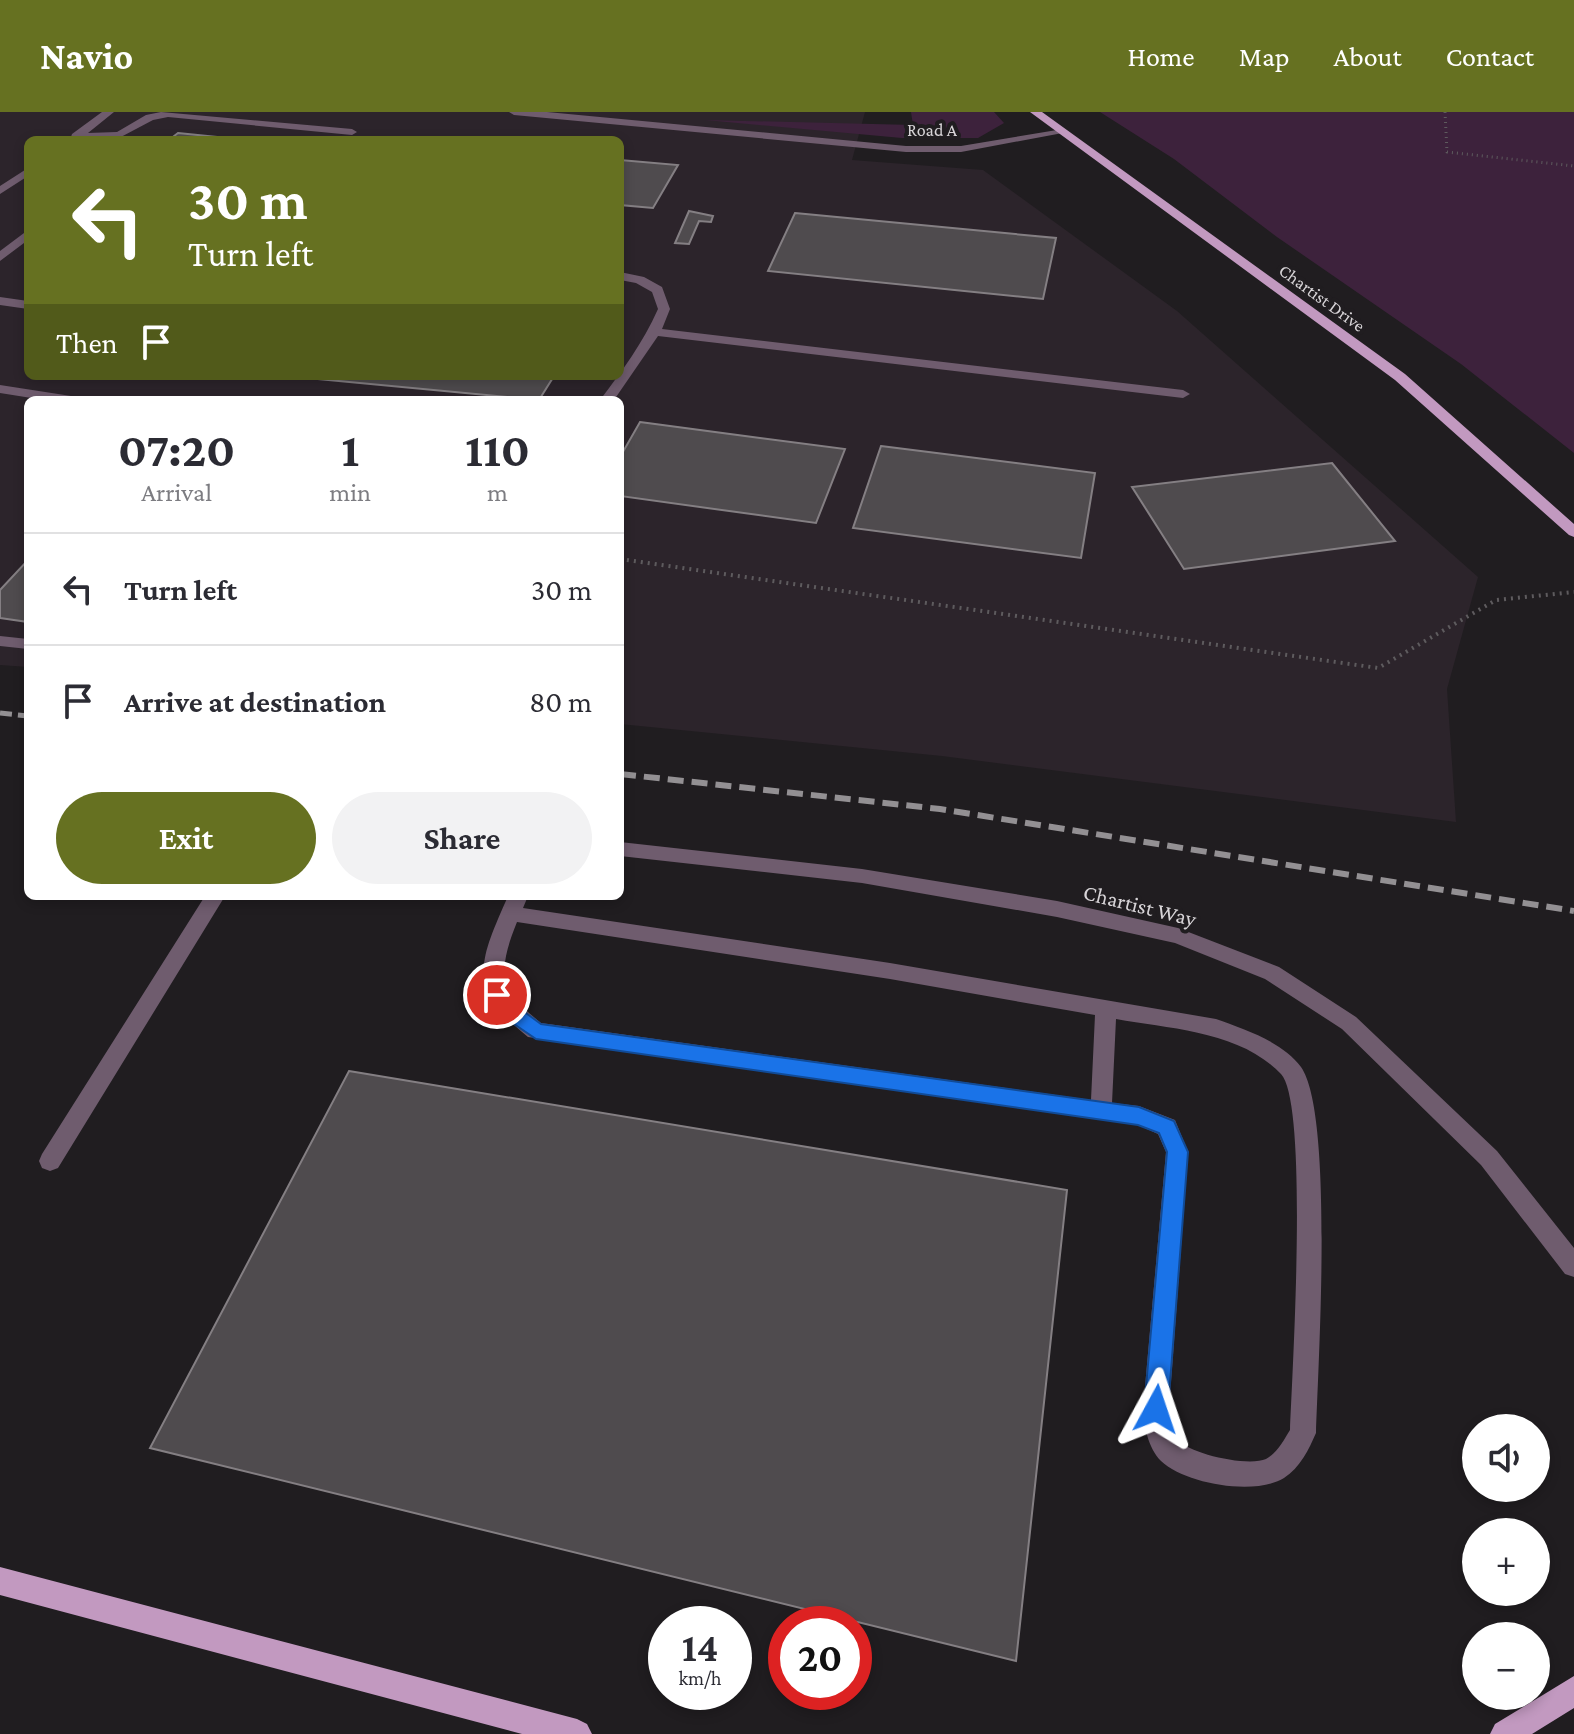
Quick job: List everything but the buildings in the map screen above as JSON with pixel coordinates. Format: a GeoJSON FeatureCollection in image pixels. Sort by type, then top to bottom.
{"type":"FeatureCollection","features":[{"type":"Feature","properties":{"kind":"main road","name":"Chartist Drive"},"geometry":{"type":"LineString","coordinates":[[1035,112],[1400,377],[1574,532]]}},
{"type":"Feature","properties":{"kind":"main road"},"geometry":{"type":"LineString","coordinates":[[0,1581],[577,1734]]}},
{"type":"Feature","properties":{"kind":"main road"},"geometry":{"type":"LineString","coordinates":[[1505,1734],[1574,1691]]}},
{"type":"Feature","properties":{"kind":"street"},"geometry":{"type":"LineString","coordinates":[[76,136],[109,112]]}},
{"type":"Feature","properties":{"kind":"street","name":"Road A"},"geometry":{"type":"LineString","coordinates":[[514,112],[906,149],[961,149],[1063,132]]}},
{"type":"Feature","properties":{"kind":"street"},"geometry":{"type":"LineString","coordinates":[[104,136],[119,135],[150,117],[168,114],[352,132]]}},
{"type":"Feature","properties":{"kind":"street"},"geometry":{"type":"LineString","coordinates":[[0,191],[24,174]]}},
{"type":"Feature","properties":{"kind":"street"},"geometry":{"type":"LineString","coordinates":[[0,257],[24,237]]}},
{"type":"Feature","properties":{"kind":"street"},"geometry":{"type":"LineString","coordinates":[[610,396],[654,332],[664,309],[658,290],[640,280],[624,277]]}},
{"type":"Feature","properties":{"kind":"street"},"geometry":{"type":"LineString","coordinates":[[0,301],[24,304]]}},
{"type":"Feature","properties":{"kind":"street"},"geometry":{"type":"LineString","coordinates":[[654,332],[1183,394]]}},
{"type":"Feature","properties":{"kind":"street"},"geometry":{"type":"LineString","coordinates":[[0,389],[45,396]]}},
{"type":"Feature","properties":{"kind":"street"},"geometry":{"type":"LineString","coordinates":[[0,641],[24,644]]}},
{"type":"Feature","properties":{"kind":"street","name":"Chartist Way"},"geometry":{"type":"LineString","coordinates":[[624,849],[862,876],[1057,909],[1178,936],[1272,973],[1349,1023],[1489,1158],[1574,1266]]}},
{"type":"Feature","properties":{"kind":"street"},"geometry":{"type":"LineString","coordinates":[[50,1161],[213,900]]}},
{"type":"Feature","properties":{"kind":"street"},"geometry":{"type":"LineString","coordinates":[[515,905],[1216,1028],[1250,1042],[1280,1062],[1294,1074],[1304,1108],[1308,1178],[1303,1433],[1291,1455],[1266,1473],[1247,1474],[1200,1466],[1172,1454],[1157,1430],[1156,1409],[1177,1152],[1167,1127],[1139,1116],[1101,1111],[536,1031],[508,1011],[497,995],[493,979],[499,943],[515,905]]}},
{"type":"Feature","properties":{"kind":"street"},"geometry":{"type":"LineString","coordinates":[[1101,1111],[1106,1010]]}},
{"type":"Feature","properties":{"kind":"path"},"geometry":{"type":"LineString","coordinates":[[1445,112],[1447,152],[1574,166]]}},
{"type":"Feature","properties":{"kind":"path"},"geometry":{"type":"LineString","coordinates":[[624,560],[1378,668],[1496,600],[1574,592]]}},
{"type":"Feature","properties":{"kind":"shaded area"},"geometry":{"type":"Polygon","coordinates":[[[0,112],[865,112],[852,160],[983,170],[1177,311],[1478,577],[1447,689],[1456,822],[942,756],[624,724],[624,396],[24,396],[24,667],[0,665],[0,112]]]}},
{"type":"Feature","properties":{"kind":"shaded area"},"geometry":{"type":"Polygon","coordinates":[[[911,112],[994,112],[1004,123],[978,138],[902,138],[705,120],[913,125],[911,112]]]}},
{"type":"Feature","properties":{"kind":"shaded area"},"geometry":{"type":"Polygon","coordinates":[[[1100,112],[1574,112],[1574,453],[1461,364],[1277,237],[1174,159],[1100,112]]]}},
{"type":"Feature","properties":{"kind":"railway"},"geometry":{"type":"LineString","coordinates":[[0,713],[24,716]]}},
{"type":"Feature","properties":{"kind":"railway"},"geometry":{"type":"LineString","coordinates":[[624,774],[940,809],[1574,911]]}},
{"type":"Feature","properties":{"kind":"route"},"geometry":{"type":"LineString","coordinates":[[497,995],[508,1011],[536,1031],[1139,1116],[1167,1127],[1177,1152],[1156,1409]]}}]}
